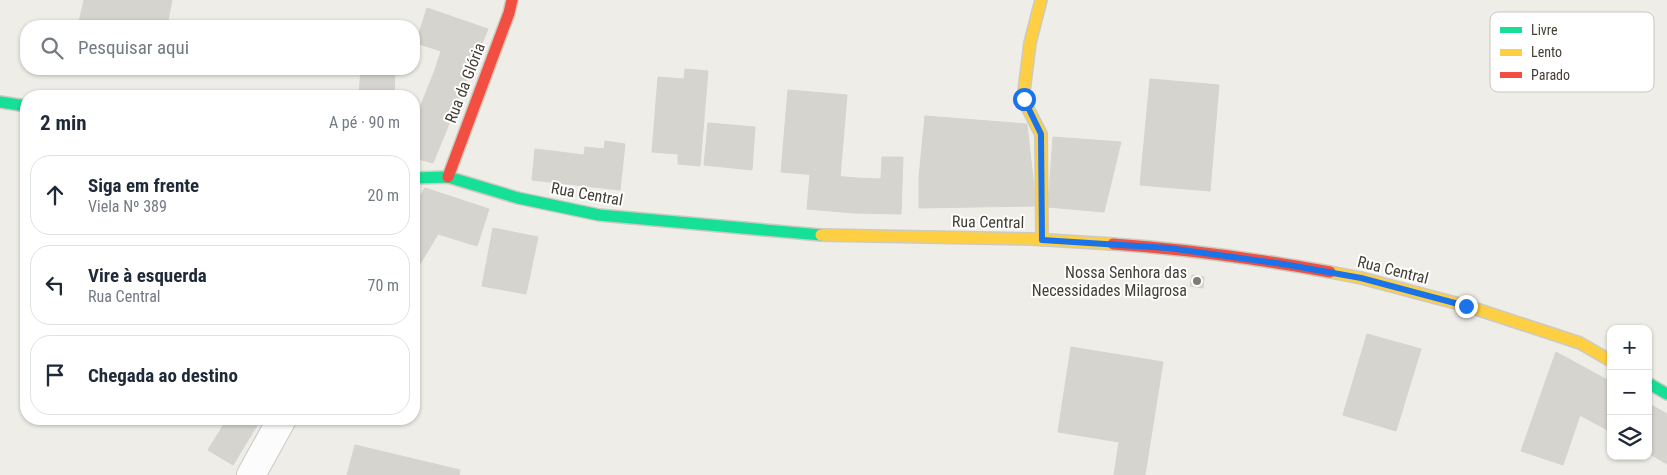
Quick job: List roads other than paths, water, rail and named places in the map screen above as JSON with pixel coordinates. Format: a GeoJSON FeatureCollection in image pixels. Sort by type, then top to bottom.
{"type":"FeatureCollection","features":[{"type":"Feature","properties":{"kind":"street","name":"Rua da Glória"},"geometry":{"type":"LineString","coordinates":[[448,176],[512,0]]}},
{"type":"Feature","properties":{"kind":"street"},"geometry":{"type":"LineString","coordinates":[[1041,0],[1030,43],[1024,99],[1041,134],[1042,240]]}},
{"type":"Feature","properties":{"kind":"street"},"geometry":{"type":"LineString","coordinates":[[0,102],[20,105]]}},
{"type":"Feature","properties":{"kind":"street","name":"Rua Central"},"geometry":{"type":"LineString","coordinates":[[420,178],[448,176],[518,198],[599,215],[834,236],[1042,240],[1168,248],[1283,264],[1361,278],[1466,306],[1580,343],[1607,359]]}},
{"type":"Feature","properties":{"kind":"street"},"geometry":{"type":"LineString","coordinates":[[1652,385],[1667,394]]}},
{"type":"Feature","properties":{"kind":"street"},"geometry":{"type":"LineString","coordinates":[[250,475],[279,425]]}},
{"type":"Feature","properties":{"kind":"place","name":"Nossa Senhora das Necessidades Milagrosa"},"geometry":{"type":"Point","coordinates":[1197,281]}}]}
